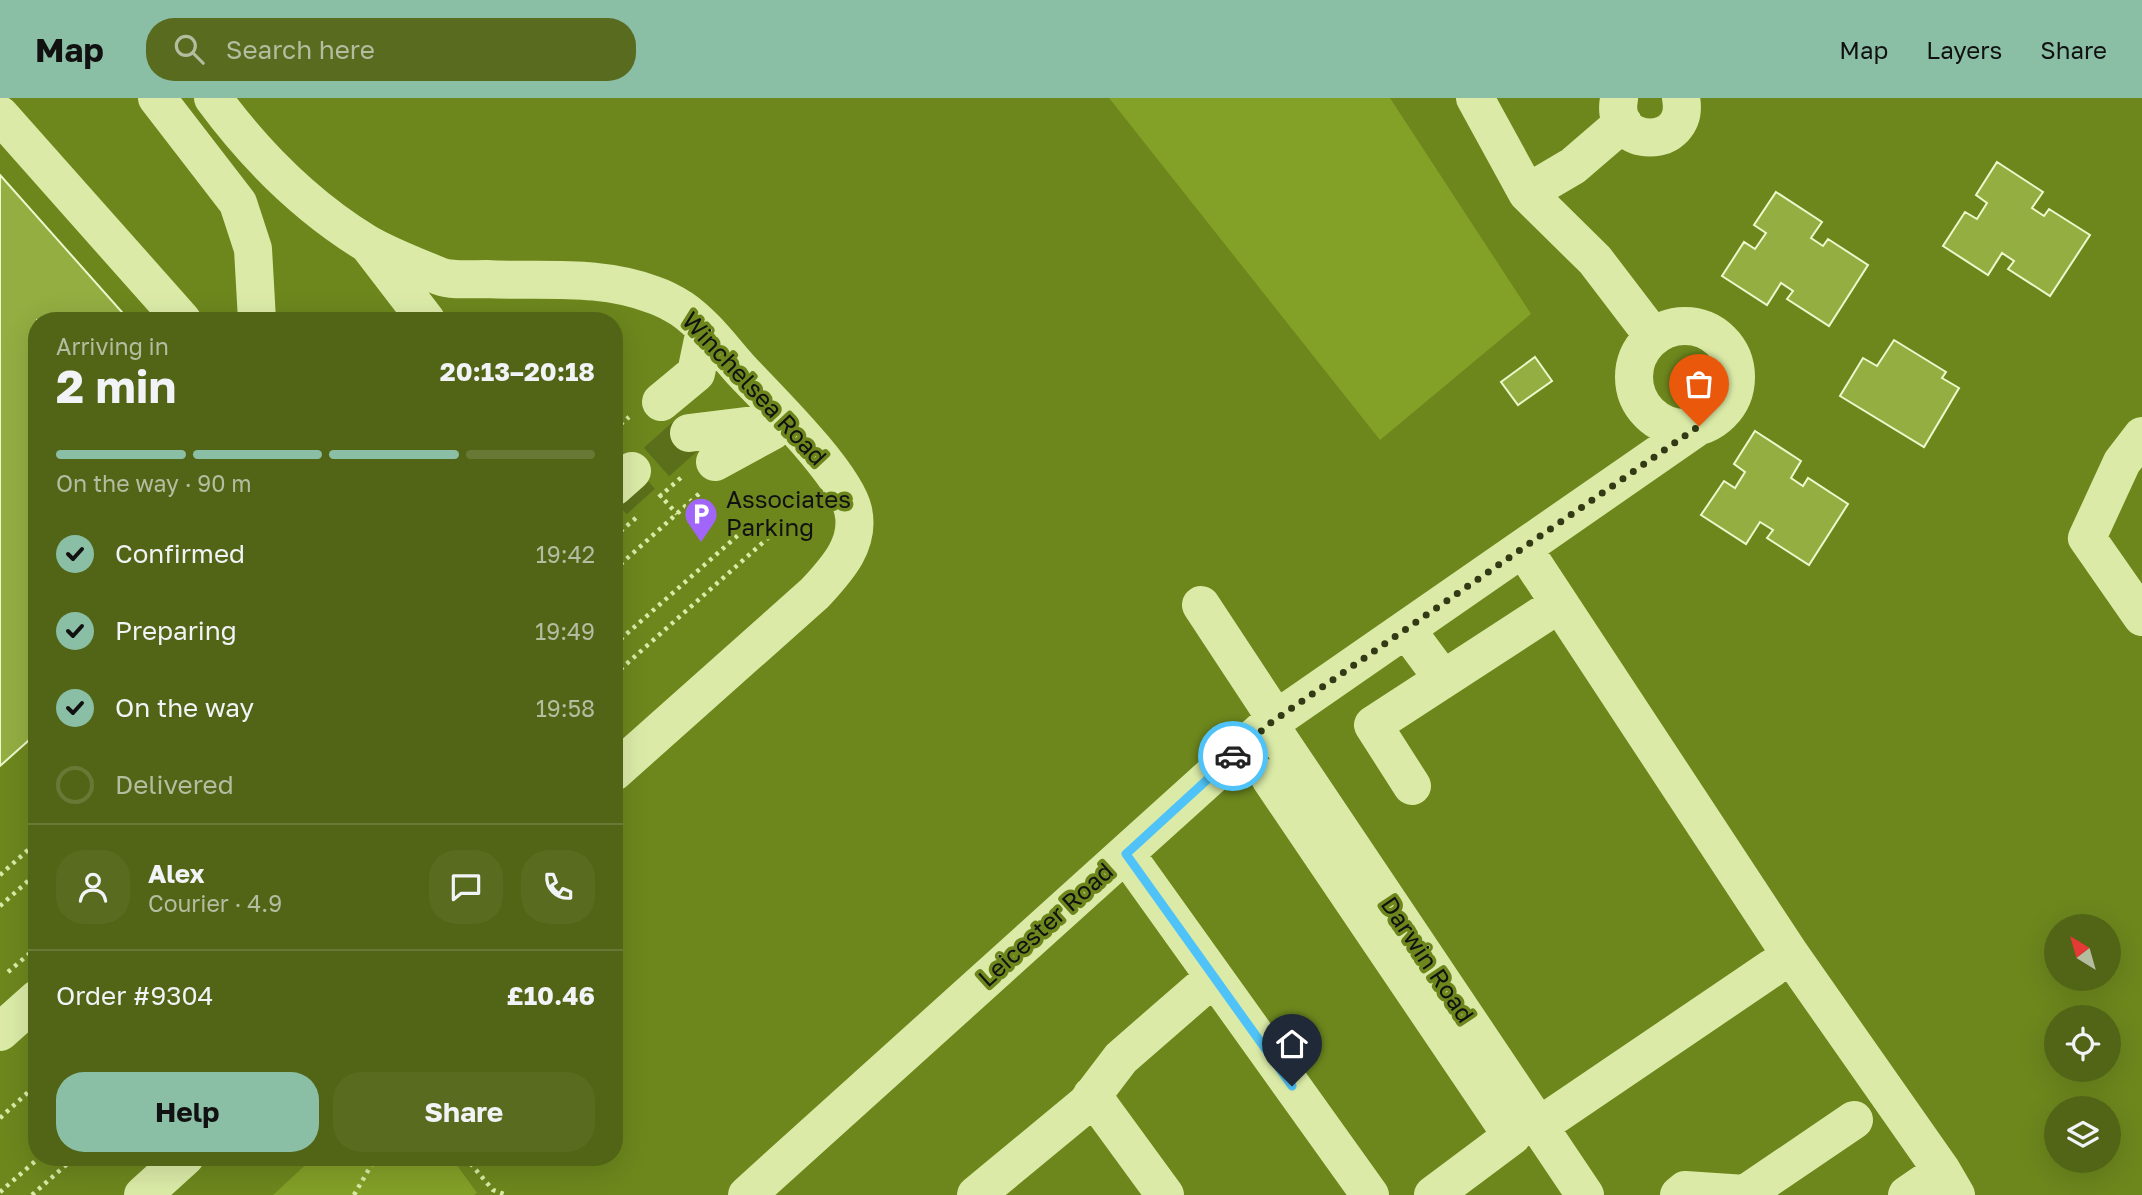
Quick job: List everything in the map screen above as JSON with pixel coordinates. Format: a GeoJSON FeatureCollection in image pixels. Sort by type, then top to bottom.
{"type":"FeatureCollection","features":[{"type":"Feature","properties":{"kind":"street"},"geometry":{"type":"LineString","coordinates":[[158,98],[238,203],[253,249],[257,312]]}},
{"type":"Feature","properties":{"kind":"street","name":"Winchelsea Road"},"geometry":{"type":"LineString","coordinates":[[213,98],[272,169],[314,205],[367,243],[443,278],[580,279],[613,283],[655,295],[683,310],[789,421],[842,487],[853,510],[853,536],[839,566],[805,602],[623,764]]}},
{"type":"Feature","properties":{"kind":"street"},"geometry":{"type":"LineString","coordinates":[[1475,98],[1527,193],[1595,260],[1653,336]]}},
{"type":"Feature","properties":{"kind":"street"},"geometry":{"type":"LineString","coordinates":[[1527,193],[1573,166],[1621,111],[1638,136],[1647,139],[1667,134],[1681,117],[1681,98]]}},
{"type":"Feature","properties":{"kind":"street"},"geometry":{"type":"LineString","coordinates":[[0,115],[175,312]]}},
{"type":"Feature","properties":{"kind":"street"},"geometry":{"type":"LineString","coordinates":[[367,243],[419,312]]}},
{"type":"Feature","properties":{"kind":"street"},"geometry":{"type":"LineString","coordinates":[[439,312],[443,278]]}},
{"type":"Feature","properties":{"kind":"street"},"geometry":{"type":"LineString","coordinates":[[1686,325],[1702,328],[1716,336],[1727,348],[1734,362],[1736,378],[1733,394],[1726,408],[1714,419],[1699,426],[1682,428],[1664,424],[1649,415],[1639,401],[1634,384],[1634,366],[1641,349],[1653,336],[1668,328],[1686,325]]}},
{"type":"Feature","properties":{"kind":"street"},"geometry":{"type":"LineString","coordinates":[[649,405],[696,373],[705,330]]}},
{"type":"Feature","properties":{"kind":"street"},"geometry":{"type":"LineString","coordinates":[[689,433],[789,421]]}},
{"type":"Feature","properties":{"kind":"street"},"geometry":{"type":"LineString","coordinates":[[711,474],[789,421]]}},
{"type":"Feature","properties":{"kind":"street","name":"Leicester Road"},"geometry":{"type":"LineString","coordinates":[[747,1195],[1272,722],[1699,426]]}},
{"type":"Feature","properties":{"kind":"street"},"geometry":{"type":"LineString","coordinates":[[2142,436],[2122,463],[2087,538],[2142,617]]}},
{"type":"Feature","properties":{"kind":"street"},"geometry":{"type":"LineString","coordinates":[[1523,548],[1790,954],[1949,1183],[1908,1195]]}},
{"type":"Feature","properties":{"kind":"street"},"geometry":{"type":"LineString","coordinates":[[1412,786],[1373,725],[1559,604]]}},
{"type":"Feature","properties":{"kind":"street","name":"Darwin Road"},"geometry":{"type":"LineString","coordinates":[[1201,605],[1272,722],[1305,803],[1525,1131],[1585,1195]]}},
{"type":"Feature","properties":{"kind":"street"},"geometry":{"type":"LineString","coordinates":[[1406,629],[1443,679]]}},
{"type":"Feature","properties":{"kind":"street"},"geometry":{"type":"LineString","coordinates":[[1270,778],[1305,803]]}},
{"type":"Feature","properties":{"kind":"street"},"geometry":{"type":"LineString","coordinates":[[1126,854],[1370,1195]]}},
{"type":"Feature","properties":{"kind":"street"},"geometry":{"type":"LineString","coordinates":[[1433,1195],[1772,968]]}},
{"type":"Feature","properties":{"kind":"street"},"geometry":{"type":"LineString","coordinates":[[976,1195],[1086,1104],[1121,1058],[1214,977]]}},
{"type":"Feature","properties":{"kind":"street"},"geometry":{"type":"LineString","coordinates":[[0,1032],[28,1007]]}},
{"type":"Feature","properties":{"kind":"street"},"geometry":{"type":"LineString","coordinates":[[1092,1095],[1165,1195]]}},
{"type":"Feature","properties":{"kind":"street"},"geometry":{"type":"LineString","coordinates":[[1679,1195],[1685,1190],[1745,1194],[1854,1120]]}},
{"type":"Feature","properties":{"kind":"street"},"geometry":{"type":"LineString","coordinates":[[143,1195],[175,1166]]}},
{"type":"Feature","properties":{"kind":"path"},"geometry":{"type":"LineString","coordinates":[[623,424],[649,405]]}},
{"type":"Feature","properties":{"kind":"path"},"geometry":{"type":"LineString","coordinates":[[623,561],[711,474]]}},
{"type":"Feature","properties":{"kind":"path"},"geometry":{"type":"LineString","coordinates":[[623,637],[744,529]]}},
{"type":"Feature","properties":{"kind":"path"},"geometry":{"type":"LineString","coordinates":[[623,667],[777,530]]}},
{"type":"Feature","properties":{"kind":"path"},"geometry":{"type":"LineString","coordinates":[[0,875],[28,850]]}},
{"type":"Feature","properties":{"kind":"path"},"geometry":{"type":"LineString","coordinates":[[0,906],[28,881]]}},
{"type":"Feature","properties":{"kind":"path"},"geometry":{"type":"LineString","coordinates":[[0,980],[28,955]]}},
{"type":"Feature","properties":{"kind":"path"},"geometry":{"type":"LineString","coordinates":[[0,1118],[28,1092]]}},
{"type":"Feature","properties":{"kind":"path"},"geometry":{"type":"LineString","coordinates":[[0,1192],[30,1166]]}},
{"type":"Feature","properties":{"kind":"path"},"geometry":{"type":"LineString","coordinates":[[32,1195],[65,1166]]}},
{"type":"Feature","properties":{"kind":"path"},"geometry":{"type":"LineString","coordinates":[[354,1195],[371,1166]]}},
{"type":"Feature","properties":{"kind":"path"},"geometry":{"type":"LineString","coordinates":[[473,1166],[493,1190],[507,1195]]}},
{"type":"Feature","properties":{"kind":"green space"},"geometry":{"type":"Polygon","coordinates":[[[1109,98],[1390,98],[1531,314],[1380,440],[1109,98]]]}},
{"type":"Feature","properties":{"kind":"green space"},"geometry":{"type":"Polygon","coordinates":[[[304,1166],[458,1166],[477,1193],[474,1195],[273,1195],[304,1166]]]}},
{"type":"Feature","properties":{"kind":"building"},"geometry":{"type":"Polygon","coordinates":[[[1997,162],[2043,192],[2032,208],[2044,216],[2049,209],[2090,235],[2050,296],[2008,269],[2014,261],[2002,253],[1988,275],[1943,246],[1965,212],[1977,219],[1987,203],[1976,195],[1997,162]]]}},
{"type":"Feature","properties":{"kind":"building"},"geometry":{"type":"Polygon","coordinates":[[[0,175],[122,312],[28,312],[28,741],[0,766],[0,175]]]}},
{"type":"Feature","properties":{"kind":"building"},"geometry":{"type":"Polygon","coordinates":[[[1776,192],[1822,222],[1811,238],[1823,246],[1828,239],[1868,265],[1829,326],[1787,299],[1793,291],[1781,283],[1767,305],[1722,276],[1744,242],[1755,249],[1766,233],[1754,225],[1776,192]]]}},
{"type":"Feature","properties":{"kind":"building"},"geometry":{"type":"Polygon","coordinates":[[[1894,340],[1946,372],[1942,378],[1959,388],[1924,447],[1840,396],[1863,358],[1877,366],[1894,340]]]}},
{"type":"Feature","properties":{"kind":"building"},"geometry":{"type":"Polygon","coordinates":[[[1535,357],[1552,381],[1518,405],[1501,382],[1535,357]]]}},
{"type":"Feature","properties":{"kind":"building"},"geometry":{"type":"Polygon","coordinates":[[[1755,431],[1801,461],[1791,478],[1803,486],[1808,478],[1848,504],[1809,565],[1767,538],[1773,530],[1760,522],[1746,544],[1701,515],[1724,481],[1735,488],[1745,472],[1734,464],[1755,431]]]}},
{"type":"Feature","properties":{"kind":"tunnel"},"geometry":{"type":"LineString","coordinates":[[623,492],[689,433]]}},
{"type":"Feature","properties":{"kind":"way so far"},"geometry":{"type":"LineString","coordinates":[[1233,756],[1269,724],[1699,426]]}},
{"type":"Feature","properties":{"kind":"place","name":"Associates Parking"},"geometry":{"type":"Point","coordinates":[701,544]}},
{"type":"Feature","properties":{"kind":"route"},"geometry":{"type":"LineString","coordinates":[[1233,756],[1126,854],[1292,1086]]}}]}
